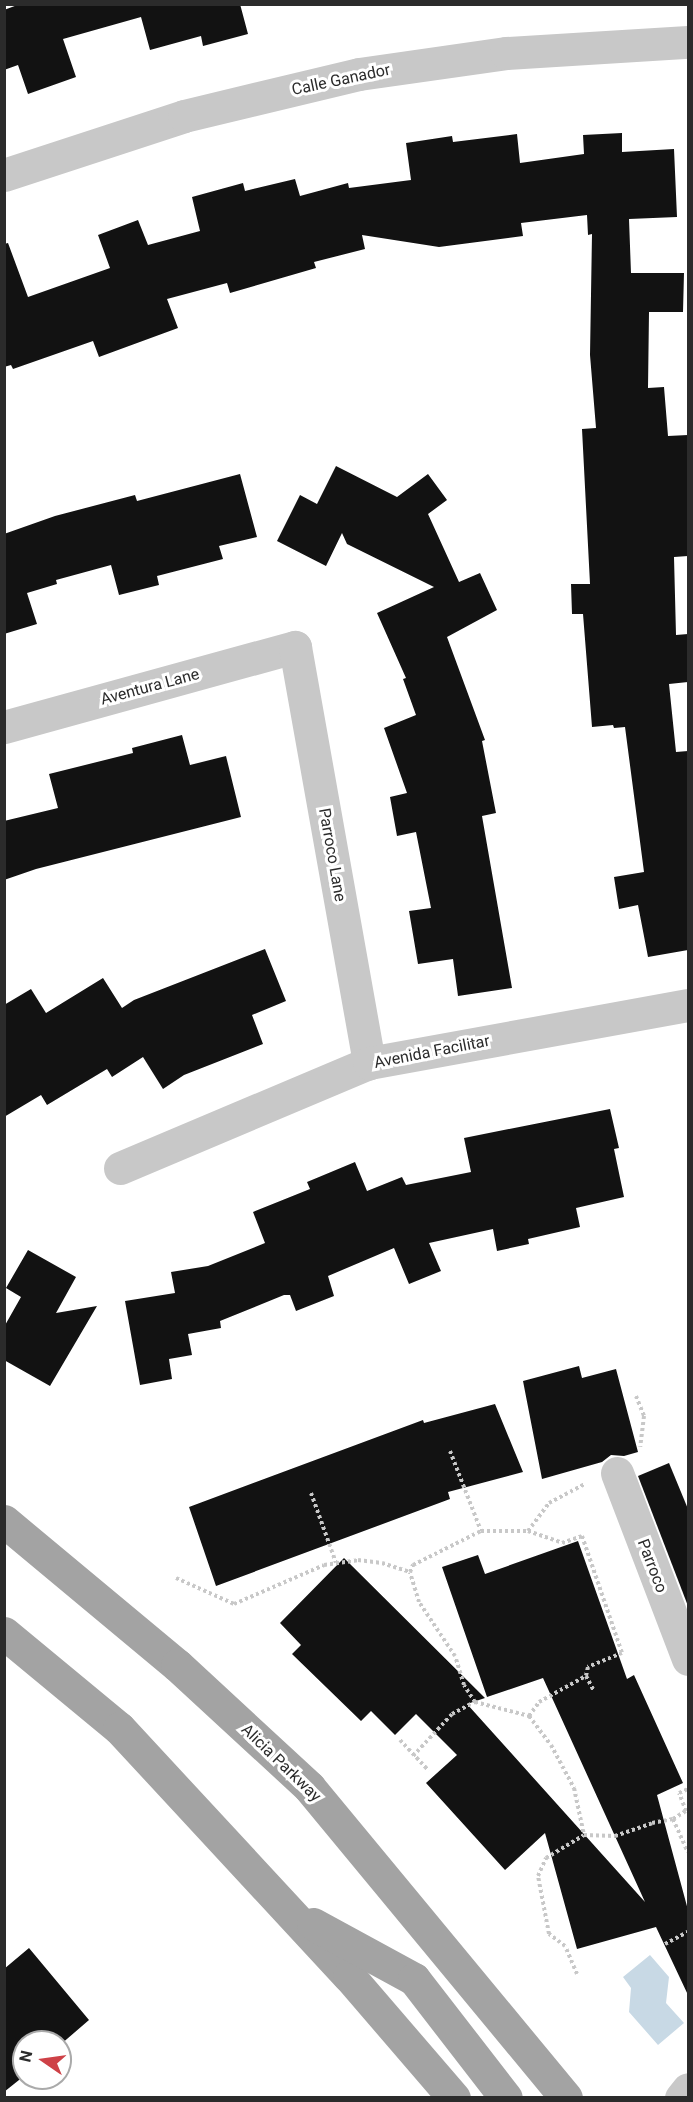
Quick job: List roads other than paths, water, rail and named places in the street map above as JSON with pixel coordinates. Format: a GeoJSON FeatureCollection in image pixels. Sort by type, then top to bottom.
{"type":"FeatureCollection","features":[{"type":"Feature","properties":{"kind":"main road","name":"Alicia Parkway"},"geometry":{"type":"LineString","coordinates":[[4,1521],[177,1665],[309,1787],[566,2097]]}},
{"type":"Feature","properties":{"kind":"main road"},"geometry":{"type":"LineString","coordinates":[[4,1633],[119,1728],[288,1910],[454,2097]]}},
{"type":"Feature","properties":{"kind":"main road"},"geometry":{"type":"LineString","coordinates":[[288,1910],[414,1979],[506,2097]]}},
{"type":"Feature","properties":{"kind":"street","name":"Calle Ganador"},"geometry":{"type":"LineString","coordinates":[[4,176],[184,116],[358,74],[506,52],[688,42]]}},
{"type":"Feature","properties":{"kind":"street","name":"Aventura Lane"},"geometry":{"type":"LineString","coordinates":[[4,726],[295,648]]}},
{"type":"Feature","properties":{"kind":"street","name":"Parroco Lane"},"geometry":{"type":"LineString","coordinates":[[295,648],[369,1063]]}},
{"type":"Feature","properties":{"kind":"street","name":"Avenida Facilitar"},"geometry":{"type":"LineString","coordinates":[[120,1168],[369,1063],[688,1005]]}},
{"type":"Feature","properties":{"kind":"street","name":"Parroco"},"geometry":{"type":"LineString","coordinates":[[617,1473],[688,1659]]}},
{"type":"Feature","properties":{"kind":"street"},"geometry":{"type":"LineString","coordinates":[[681,2097],[688,2089]]}},
{"type":"Feature","properties":{"kind":"water"},"geometry":{"type":"Polygon","coordinates":[[[650,1955],[669,1977],[666,2003],[684,2023],[658,2045],[629,2012],[631,1988],[623,1977],[650,1955]]]}}]}
